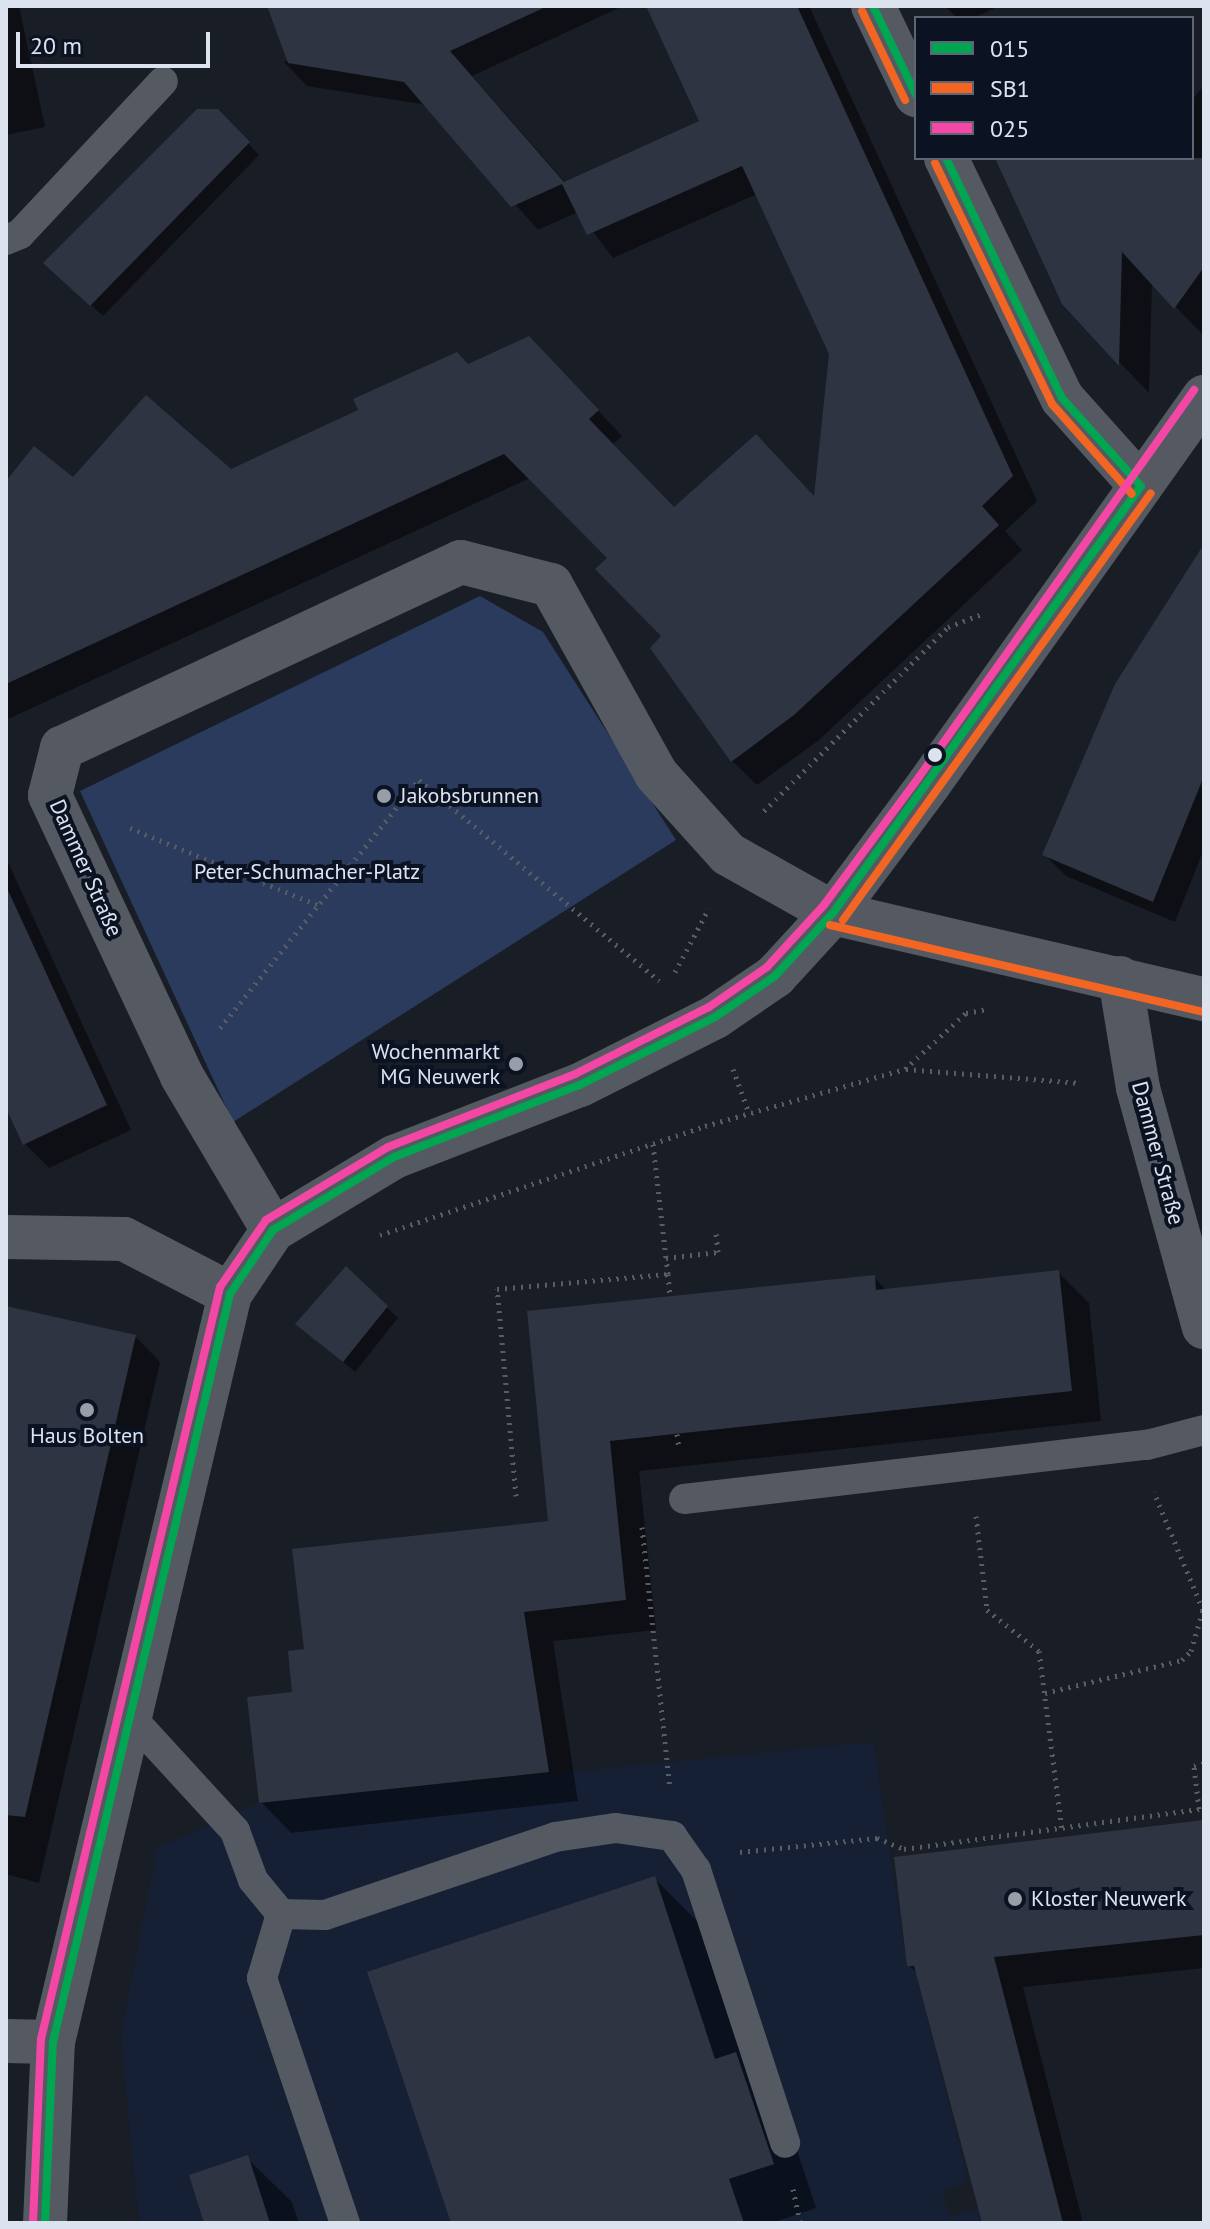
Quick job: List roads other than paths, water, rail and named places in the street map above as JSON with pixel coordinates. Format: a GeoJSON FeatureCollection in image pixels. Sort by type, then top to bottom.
{"type":"FeatureCollection","features":[{"type":"Feature","properties":{"kind":"street"},"geometry":{"type":"LineString","coordinates":[[873,6],[914,91]]}},
{"type":"Feature","properties":{"kind":"street"},"geometry":{"type":"LineString","coordinates":[[947,160],[1062,398],[1141,486]]}},
{"type":"Feature","properties":{"kind":"street"},"geometry":{"type":"LineString","coordinates":[[45,2223],[53,2042],[127,1713],[230,1294],[273,1230],[394,1157],[580,1085],[715,1017],[775,976],[833,913],[1204,397]]}},
{"type":"Feature","properties":{"kind":"street","name":"Dammer Straße"},"geometry":{"type":"LineString","coordinates":[[273,1230],[182,1076],[50,795],[62,748],[461,562],[551,585],[656,774],[728,854],[833,913],[1204,999]]}},
{"type":"Feature","properties":{"kind":"street","name":"Dammer Straße"},"geometry":{"type":"LineString","coordinates":[[1120,978],[1138,1088],[1204,1327]]}},
{"type":"Feature","properties":{"kind":"street"},"geometry":{"type":"LineString","coordinates":[[6,1237],[124,1239],[230,1294]]}},
{"type":"Feature","properties":{"kind":"street"},"geometry":{"type":"LineString","coordinates":[[6,2041],[53,2042]]}},
{"type":"Feature","properties":{"kind":"lane"},"geometry":{"type":"LineString","coordinates":[[6,240],[20,234],[163,81]]}},
{"type":"Feature","properties":{"kind":"lane"},"geometry":{"type":"LineString","coordinates":[[684,1499],[1147,1445],[1204,1430]]}},
{"type":"Feature","properties":{"kind":"lane"},"geometry":{"type":"LineString","coordinates":[[127,1713],[235,1831],[253,1880],[281,1914],[325,1915],[555,1837],[616,1828],[672,1836],[696,1870],[785,2143]]}},
{"type":"Feature","properties":{"kind":"lane"},"geometry":{"type":"LineString","coordinates":[[281,1914],[262,1978],[345,2223]]}},
{"type":"Feature","properties":{"kind":"place","name":"Jakobsbrunnen"},"geometry":{"type":"Point","coordinates":[384,796]}},
{"type":"Feature","properties":{"kind":"place","name":"Wochenmarkt MG Neuwerk"},"geometry":{"type":"Point","coordinates":[516,1064]}},
{"type":"Feature","properties":{"kind":"place","name":"Haus Bolten"},"geometry":{"type":"Point","coordinates":[87,1410]}},
{"type":"Feature","properties":{"kind":"place","name":"Kloster Neuwerk"},"geometry":{"type":"Point","coordinates":[1015,1899]}},
{"type":"Feature","properties":{"kind":"park label","name":"Peter-Schumacher-Platz"},"geometry":{"type":"Point","coordinates":[307,872]}}]}
